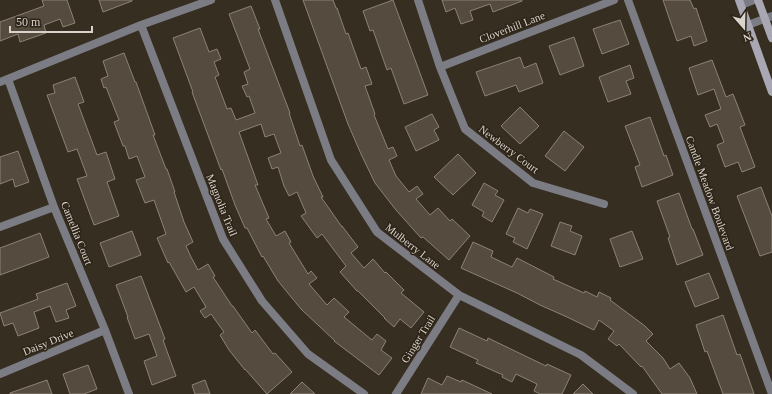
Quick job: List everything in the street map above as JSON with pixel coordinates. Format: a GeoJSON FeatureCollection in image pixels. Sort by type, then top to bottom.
{"type":"FeatureCollection","features":[{"type":"Feature","properties":{"kind":"main road"},"geometry":{"type":"LineString","coordinates":[[758,0],[769,17],[772,38]]}},
{"type":"Feature","properties":{"kind":"main road"},"geometry":{"type":"LineString","coordinates":[[740,2],[772,92]]}},
{"type":"Feature","properties":{"kind":"street"},"geometry":{"type":"LineString","coordinates":[[4,80],[142,25],[212,0]]}},
{"type":"Feature","properties":{"kind":"street","name":"Mulberry Lane"},"geometry":{"type":"LineString","coordinates":[[275,0],[331,160],[376,232],[459,295],[581,355],[633,394]]}},
{"type":"Feature","properties":{"kind":"street","name":"Newberry Court"},"geometry":{"type":"LineString","coordinates":[[418,0],[440,67],[465,130],[533,183],[604,204]]}},
{"type":"Feature","properties":{"kind":"street","name":"Cloverhill Lane"},"geometry":{"type":"LineString","coordinates":[[440,67],[614,0]]}},
{"type":"Feature","properties":{"kind":"street","name":"Candle Meadow Boulevard"},"geometry":{"type":"LineString","coordinates":[[628,0],[772,394]]}},
{"type":"Feature","properties":{"kind":"street"},"geometry":{"type":"LineString","coordinates":[[740,2],[754,0]]}},
{"type":"Feature","properties":{"kind":"street"},"geometry":{"type":"LineString","coordinates":[[748,25],[769,17]]}},
{"type":"Feature","properties":{"kind":"street","name":"Magnolia Trail"},"geometry":{"type":"LineString","coordinates":[[142,25],[223,239],[262,301],[308,354],[364,394]]}},
{"type":"Feature","properties":{"kind":"street","name":"Camellia Court"},"geometry":{"type":"LineString","coordinates":[[4,80],[130,394]]}},
{"type":"Feature","properties":{"kind":"street"},"geometry":{"type":"LineString","coordinates":[[0,227],[54,206]]}},
{"type":"Feature","properties":{"kind":"street","name":"Ginger Trail"},"geometry":{"type":"LineString","coordinates":[[396,394],[459,295]]}},
{"type":"Feature","properties":{"kind":"street","name":"Daisy Drive"},"geometry":{"type":"LineString","coordinates":[[0,374],[105,330]]}},
{"type":"Feature","properties":{"kind":"building"},"geometry":{"type":"Polygon","coordinates":[[[42,0],[67,0],[75,23],[63,27],[60,19],[44,25],[46,33],[20,42],[18,34],[0,41],[0,22],[44,6],[42,0]]]}},
{"type":"Feature","properties":{"kind":"building"},"geometry":{"type":"Polygon","coordinates":[[[99,0],[132,0],[132,1],[103,12],[99,0]]]}},
{"type":"Feature","properties":{"kind":"building"},"geometry":{"type":"Polygon","coordinates":[[[303,0],[333,0],[346,34],[348,33],[361,69],[366,67],[372,84],[365,86],[375,114],[374,115],[388,149],[393,147],[397,156],[389,160],[396,176],[409,192],[417,186],[423,194],[416,199],[430,215],[438,208],[450,221],[452,219],[470,236],[449,260],[423,237],[421,238],[396,210],[375,183],[348,124],[303,0]]]}},
{"type":"Feature","properties":{"kind":"building"},"geometry":{"type":"Polygon","coordinates":[[[393,0],[428,95],[404,104],[391,68],[387,70],[373,30],[370,31],[363,11],[393,0]]]}},
{"type":"Feature","properties":{"kind":"building"},"geometry":{"type":"Polygon","coordinates":[[[442,0],[522,1],[493,12],[490,4],[470,11],[473,20],[461,24],[455,8],[446,12],[442,0]]]}},
{"type":"Feature","properties":{"kind":"building"},"geometry":{"type":"Polygon","coordinates":[[[663,0],[690,0],[694,9],[696,8],[707,41],[694,46],[691,36],[677,41],[663,0]]]}},
{"type":"Feature","properties":{"kind":"building"},"geometry":{"type":"Polygon","coordinates":[[[251,6],[260,29],[258,29],[290,113],[300,146],[302,145],[313,176],[323,197],[321,197],[358,247],[351,253],[364,268],[373,259],[385,273],[386,272],[404,290],[401,293],[424,312],[411,328],[400,319],[394,327],[384,318],[340,272],[346,266],[322,234],[317,238],[301,216],[306,213],[297,192],[289,196],[278,167],[272,169],[268,158],[281,153],[274,134],[265,137],[261,124],[239,132],[258,185],[255,185],[269,218],[266,219],[276,236],[285,231],[291,242],[289,243],[308,274],[311,271],[317,278],[309,284],[327,305],[334,298],[349,312],[344,317],[372,340],[377,334],[386,341],[381,350],[392,358],[379,375],[334,341],[301,309],[278,281],[263,256],[262,257],[247,228],[245,228],[235,205],[173,38],[200,28],[209,52],[217,49],[221,59],[214,62],[219,75],[215,77],[227,109],[231,108],[236,120],[255,113],[249,96],[247,97],[242,86],[248,84],[244,72],[250,69],[229,14],[251,6]]]}},
{"type":"Feature","properties":{"kind":"building"},"geometry":{"type":"Polygon","coordinates":[[[620,20],[629,44],[602,54],[593,29],[620,20]]]}},
{"type":"Feature","properties":{"kind":"building"},"geometry":{"type":"Polygon","coordinates":[[[574,37],[584,66],[560,75],[549,46],[574,37]]]}},
{"type":"Feature","properties":{"kind":"building"},"geometry":{"type":"Polygon","coordinates":[[[124,53],[155,135],[153,135],[167,169],[184,222],[193,242],[186,246],[191,257],[198,270],[208,264],[215,276],[213,277],[252,333],[255,330],[273,354],[275,353],[292,372],[267,394],[229,350],[220,335],[224,332],[211,314],[205,318],[200,311],[206,307],[194,287],[186,292],[169,262],[168,263],[157,238],[166,234],[154,200],[145,203],[136,180],[145,177],[137,156],[129,159],[125,146],[123,146],[114,122],[119,120],[106,87],[104,88],[101,79],[108,76],[103,61],[124,53]]]}},
{"type":"Feature","properties":{"kind":"building"},"geometry":{"type":"Polygon","coordinates":[[[520,57],[524,68],[536,63],[543,83],[519,92],[516,85],[485,96],[476,72],[520,57]]]}},
{"type":"Feature","properties":{"kind":"building"},"geometry":{"type":"Polygon","coordinates":[[[712,60],[726,97],[733,94],[745,125],[740,127],[755,167],[742,172],[738,162],[725,167],[717,145],[724,142],[717,124],[710,127],[705,115],[721,109],[714,89],[698,95],[689,68],[712,60]]]}},
{"type":"Feature","properties":{"kind":"building"},"geometry":{"type":"Polygon","coordinates":[[[630,65],[634,78],[626,81],[631,94],[608,102],[599,77],[630,65]]]}},
{"type":"Feature","properties":{"kind":"building"},"geometry":{"type":"Polygon","coordinates":[[[75,77],[84,102],[78,104],[97,155],[106,152],[115,179],[107,182],[119,216],[94,225],[77,179],[87,176],[77,149],[68,152],[47,95],[55,93],[53,85],[75,77]]]}},
{"type":"Feature","properties":{"kind":"building"},"geometry":{"type":"Polygon","coordinates":[[[520,107],[539,126],[520,144],[501,126],[520,107]]]}},
{"type":"Feature","properties":{"kind":"building"},"geometry":{"type":"Polygon","coordinates":[[[432,114],[439,127],[434,130],[439,140],[416,151],[405,127],[432,114]]]}},
{"type":"Feature","properties":{"kind":"building"},"geometry":{"type":"Polygon","coordinates":[[[650,117],[664,156],[666,155],[673,175],[642,187],[635,167],[640,165],[625,126],[650,117]]]}},
{"type":"Feature","properties":{"kind":"building"},"geometry":{"type":"Polygon","coordinates":[[[564,131],[584,147],[565,171],[545,156],[564,131]]]}},
{"type":"Feature","properties":{"kind":"building"},"geometry":{"type":"Polygon","coordinates":[[[18,151],[29,182],[15,187],[13,179],[0,184],[0,157],[18,151]]]}},
{"type":"Feature","properties":{"kind":"building"},"geometry":{"type":"Polygon","coordinates":[[[458,154],[476,173],[453,195],[434,177],[458,154]]]}},
{"type":"Feature","properties":{"kind":"building"},"geometry":{"type":"Polygon","coordinates":[[[484,183],[498,191],[495,195],[504,200],[492,222],[482,216],[484,212],[472,205],[484,183]]]}},
{"type":"Feature","properties":{"kind":"building"},"geometry":{"type":"Polygon","coordinates":[[[761,187],[772,216],[772,252],[760,256],[737,196],[761,187]]]}},
{"type":"Feature","properties":{"kind":"building"},"geometry":{"type":"Polygon","coordinates":[[[679,193],[703,255],[677,265],[668,238],[670,237],[657,201],[679,193]]]}},
{"type":"Feature","properties":{"kind":"building"},"geometry":{"type":"Polygon","coordinates":[[[518,208],[528,213],[530,209],[543,214],[527,249],[513,242],[515,238],[506,234],[518,208]]]}},
{"type":"Feature","properties":{"kind":"building"},"geometry":{"type":"Polygon","coordinates":[[[560,222],[572,226],[570,231],[582,236],[575,255],[551,246],[560,222]]]}},
{"type":"Feature","properties":{"kind":"building"},"geometry":{"type":"Polygon","coordinates":[[[132,231],[141,255],[109,267],[100,243],[132,231]]]}},
{"type":"Feature","properties":{"kind":"building"},"geometry":{"type":"Polygon","coordinates":[[[632,231],[643,259],[620,267],[610,239],[632,231]]]}},
{"type":"Feature","properties":{"kind":"building"},"geometry":{"type":"Polygon","coordinates":[[[40,233],[49,257],[0,275],[0,248],[40,233]]]}},
{"type":"Feature","properties":{"kind":"building"},"geometry":{"type":"Polygon","coordinates":[[[473,242],[493,251],[491,257],[512,267],[517,258],[554,277],[553,279],[584,293],[585,291],[597,297],[599,292],[611,298],[610,300],[645,326],[653,334],[646,341],[663,358],[670,369],[679,363],[690,378],[697,394],[662,394],[642,366],[641,367],[619,344],[617,346],[608,339],[614,331],[599,320],[594,330],[461,268],[473,242]]]}},
{"type":"Feature","properties":{"kind":"building"},"geometry":{"type":"Polygon","coordinates":[[[709,273],[719,298],[695,307],[685,282],[709,273]]]}},
{"type":"Feature","properties":{"kind":"building"},"geometry":{"type":"Polygon","coordinates":[[[141,276],[165,339],[163,340],[176,376],[152,385],[144,361],[157,356],[149,334],[135,339],[116,285],[141,276]]]}},
{"type":"Feature","properties":{"kind":"building"},"geometry":{"type":"Polygon","coordinates":[[[67,283],[76,306],[66,310],[69,318],[56,322],[50,306],[34,312],[39,328],[18,336],[13,323],[4,326],[0,313],[38,299],[36,294],[67,283]]]}},
{"type":"Feature","properties":{"kind":"building"},"geometry":{"type":"Polygon","coordinates":[[[723,315],[737,355],[740,354],[754,394],[723,394],[707,351],[705,352],[696,325],[723,315]]]}},
{"type":"Feature","properties":{"kind":"building"},"geometry":{"type":"Polygon","coordinates":[[[459,328],[487,341],[488,338],[546,366],[547,364],[571,375],[562,394],[540,394],[534,391],[537,384],[516,374],[512,382],[502,377],[503,375],[476,363],[478,360],[450,347],[459,328]]]}},
{"type":"Feature","properties":{"kind":"building"},"geometry":{"type":"Polygon","coordinates":[[[88,365],[97,389],[84,394],[70,394],[63,374],[88,365]]]}},
{"type":"Feature","properties":{"kind":"building"},"geometry":{"type":"Polygon","coordinates":[[[447,376],[461,382],[462,380],[492,394],[421,394],[428,378],[442,385],[447,376]]]}},
{"type":"Feature","properties":{"kind":"building"},"geometry":{"type":"Polygon","coordinates":[[[47,380],[52,394],[10,394],[10,393],[47,380]]]}},
{"type":"Feature","properties":{"kind":"building"},"geometry":{"type":"Polygon","coordinates":[[[205,380],[210,394],[195,394],[192,385],[205,380]]]}},
{"type":"Feature","properties":{"kind":"building"},"geometry":{"type":"Polygon","coordinates":[[[302,382],[315,394],[290,394],[302,382]]]}},
{"type":"Feature","properties":{"kind":"building"},"geometry":{"type":"Polygon","coordinates":[[[583,384],[593,394],[573,394],[583,384]]]}}]}
